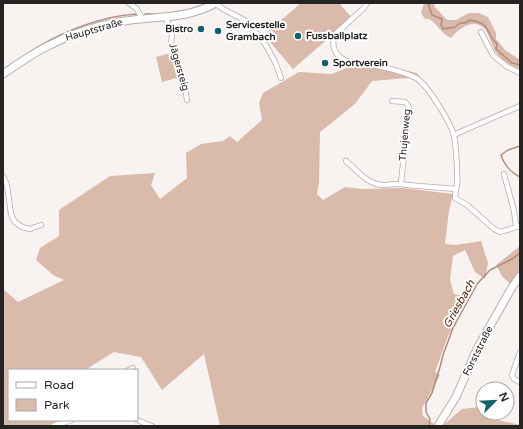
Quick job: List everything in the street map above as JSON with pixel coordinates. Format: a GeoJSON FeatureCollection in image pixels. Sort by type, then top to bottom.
{"type":"FeatureCollection","features":[{"type":"Feature","properties":{"kind":"main road","name":"Hauptstraße"},"geometry":{"type":"LineString","coordinates":[[3,74],[43,48],[106,24],[142,19],[166,18],[191,13],[216,3]]}},
{"type":"Feature","properties":{"kind":"main road","name":"Forststraße"},"geometry":{"type":"LineString","coordinates":[[438,426],[456,397],[477,349],[520,276]]}},
{"type":"Feature","properties":{"kind":"street"},"geometry":{"type":"LineString","coordinates":[[129,3],[137,9],[142,19]]}},
{"type":"Feature","properties":{"kind":"street"},"geometry":{"type":"LineString","coordinates":[[216,3],[222,9],[248,22],[267,47],[276,62],[281,78]]}},
{"type":"Feature","properties":{"kind":"street"},"geometry":{"type":"LineString","coordinates":[[368,3],[333,36],[333,46],[336,52],[339,57],[347,61],[410,75],[421,81],[435,100],[454,136],[457,181],[455,198],[467,205],[494,229],[500,232],[518,226],[504,174]]}},
{"type":"Feature","properties":{"kind":"street","name":"Jägersteig"},"geometry":{"type":"LineString","coordinates":[[166,18],[172,34],[171,46],[184,82],[188,100]]}},
{"type":"Feature","properties":{"kind":"street"},"geometry":{"type":"LineString","coordinates":[[481,32],[493,55],[506,66],[520,73]]}},
{"type":"Feature","properties":{"kind":"street","name":"Thujenweg"},"geometry":{"type":"LineString","coordinates":[[392,101],[404,102],[408,105],[409,109],[401,183]]}},
{"type":"Feature","properties":{"kind":"street"},"geometry":{"type":"LineString","coordinates":[[454,136],[520,106]]}},
{"type":"Feature","properties":{"kind":"street"},"geometry":{"type":"LineString","coordinates":[[346,160],[370,182],[384,185],[401,183],[408,185],[456,189]]}},
{"type":"Feature","properties":{"kind":"street"},"geometry":{"type":"LineString","coordinates":[[3,176],[7,185],[11,214],[14,221],[22,227],[30,229],[41,225]]}},
{"type":"Feature","properties":{"kind":"street"},"geometry":{"type":"LineString","coordinates":[[520,352],[512,375],[514,379],[520,382]]}},
{"type":"Feature","properties":{"kind":"street"},"geometry":{"type":"LineString","coordinates":[[138,420],[152,426]]}},
{"type":"Feature","properties":{"kind":"street"},"geometry":{"type":"LineString","coordinates":[[53,426],[69,421]]}},
{"type":"Feature","properties":{"kind":"green space","name":"Fussballplatz"},"geometry":{"type":"Polygon","coordinates":[[[301,3],[339,3],[352,18],[293,69],[264,35],[301,3]]]}},
{"type":"Feature","properties":{"kind":"green space"},"geometry":{"type":"Polygon","coordinates":[[[424,3],[435,3],[434,6],[447,20],[456,20],[469,13],[479,13],[488,17],[496,33],[496,39],[505,50],[520,60],[520,69],[499,57],[487,32],[481,26],[471,24],[462,28],[451,38],[447,36],[432,21],[425,19],[421,13],[424,3]]]}},
{"type":"Feature","properties":{"kind":"green space"},"geometry":{"type":"Polygon","coordinates":[[[171,53],[180,77],[162,82],[156,57],[171,53]]]}},
{"type":"Feature","properties":{"kind":"green space"},"geometry":{"type":"Polygon","coordinates":[[[362,61],[417,73],[420,77],[372,81],[355,104],[320,132],[319,182],[317,194],[323,200],[345,187],[363,189],[403,188],[453,194],[449,211],[445,244],[456,245],[481,241],[488,263],[485,279],[475,272],[465,250],[453,256],[450,280],[454,294],[468,297],[448,336],[435,372],[440,375],[422,408],[423,416],[437,426],[220,426],[204,354],[162,390],[141,357],[114,352],[87,369],[8,369],[8,421],[55,421],[56,426],[3,426],[3,289],[18,302],[64,280],[53,275],[36,260],[40,248],[59,236],[59,210],[110,176],[155,173],[151,185],[160,199],[187,178],[186,153],[201,144],[223,141],[230,136],[237,142],[262,120],[259,103],[263,93],[299,72],[332,74],[362,61]]]}},
{"type":"Feature","properties":{"kind":"green space"},"geometry":{"type":"Polygon","coordinates":[[[520,246],[520,270],[510,284],[502,276],[496,265],[520,246]]]}},
{"type":"Feature","properties":{"kind":"green space"},"geometry":{"type":"Polygon","coordinates":[[[475,408],[475,421],[502,421],[520,426],[442,426],[462,409],[475,408]]]}},
{"type":"Feature","properties":{"kind":"waterway"},"geometry":{"type":"LineString","coordinates":[[428,3],[432,15],[442,19],[441,25],[443,29],[455,27],[460,23],[465,23],[470,20],[482,24],[497,44],[496,49],[512,63],[520,65]]}},
{"type":"Feature","properties":{"kind":"waterway"},"geometry":{"type":"LineString","coordinates":[[175,12],[188,10],[206,4]]}},
{"type":"Feature","properties":{"kind":"waterway"},"geometry":{"type":"LineString","coordinates":[[25,55],[50,40],[78,27],[108,18],[137,14]]}},
{"type":"Feature","properties":{"kind":"waterway"},"geometry":{"type":"LineString","coordinates":[[145,14],[161,14]]}},
{"type":"Feature","properties":{"kind":"waterway","name":"Griesbach"},"geometry":{"type":"LineString","coordinates":[[520,146],[508,150],[501,155],[509,168],[520,177]]}},
{"type":"Feature","properties":{"kind":"waterway","name":"Griesbach"},"geometry":{"type":"LineString","coordinates":[[429,426],[430,419],[426,412],[426,403],[432,393],[443,355],[453,328],[477,284],[490,270],[512,259],[520,253]]}},
{"type":"Feature","properties":{"kind":"place","name":"Bistro"},"geometry":{"type":"Point","coordinates":[201,29]}},
{"type":"Feature","properties":{"kind":"place","name":"Servicestelle Grambach"},"geometry":{"type":"Point","coordinates":[218,31]}},
{"type":"Feature","properties":{"kind":"place","name":"Fussballplatz"},"geometry":{"type":"Point","coordinates":[298,36]}},
{"type":"Feature","properties":{"kind":"place","name":"Sportverein"},"geometry":{"type":"Point","coordinates":[325,63]}}]}
